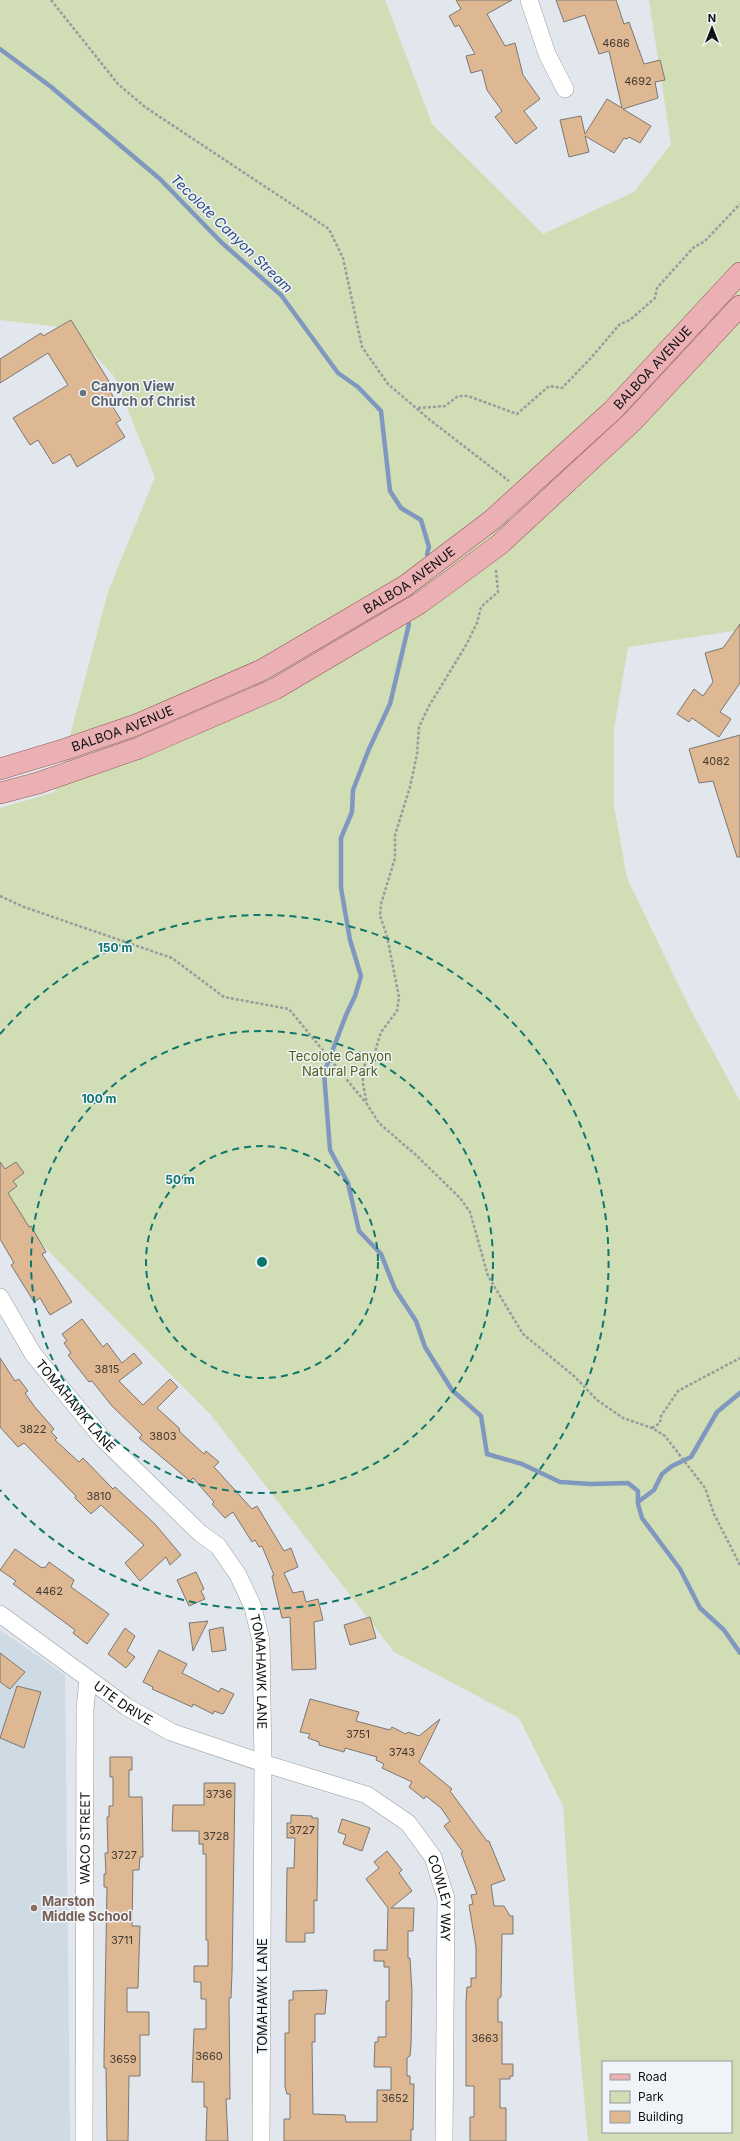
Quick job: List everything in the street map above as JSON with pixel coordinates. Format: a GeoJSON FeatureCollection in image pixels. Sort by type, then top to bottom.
{"type":"FeatureCollection","features":[{"type":"Feature","properties":{"kind":"main road","name":"BALBOA AVENUE"},"geometry":{"type":"LineString","coordinates":[[0,769],[136,725],[262,670],[405,586],[492,520],[612,411],[740,273]]}},
{"type":"Feature","properties":{"kind":"main road","name":"BALBOA AVENUE"},"geometry":{"type":"LineString","coordinates":[[0,793],[38,783],[139,748],[275,689],[420,603],[495,548],[633,421],[740,306]]}},
{"type":"Feature","properties":{"kind":"main road"},"geometry":{"type":"LineString","coordinates":[[0,762],[44,756]]}},
{"type":"Feature","properties":{"kind":"street"},"geometry":{"type":"LineString","coordinates":[[530,0],[547,54],[565,89]]}},
{"type":"Feature","properties":{"kind":"street","name":"TOMAHAWK LANE"},"geometry":{"type":"LineString","coordinates":[[0,1297],[33,1354],[103,1438],[200,1533],[218,1546],[238,1575],[253,1607],[261,1641],[263,1763],[261,2141]]}},
{"type":"Feature","properties":{"kind":"street","name":"UTE DRIVE"},"geometry":{"type":"LineString","coordinates":[[0,1614],[128,1707],[170,1732],[263,1763]]}},
{"type":"Feature","properties":{"kind":"street","name":"WACO STREET"},"geometry":{"type":"LineString","coordinates":[[84,2141],[85,1717],[88,1679]]}},
{"type":"Feature","properties":{"kind":"street","name":"COWLEY WAY"},"geometry":{"type":"LineString","coordinates":[[263,1763],[367,1795],[408,1823],[433,1857],[446,1898],[444,2141]]}},
{"type":"Feature","properties":{"kind":"path"},"geometry":{"type":"LineString","coordinates":[[51,0],[118,84],[145,107],[329,229],[343,258],[362,347],[388,384],[416,408],[523,492]]}},
{"type":"Feature","properties":{"kind":"path"},"geometry":{"type":"LineString","coordinates":[[416,408],[445,406],[458,396],[468,396],[517,414],[548,386],[562,388],[590,359],[620,324],[630,320],[655,298],[657,288],[693,248],[705,241],[740,204]]}},
{"type":"Feature","properties":{"kind":"path"},"geometry":{"type":"LineString","coordinates":[[367,1104],[363,1084],[363,1068],[367,1061],[374,1055],[381,1032],[397,1011],[399,997],[388,936],[380,916],[381,904],[395,858],[396,835],[410,787],[417,754],[420,727],[429,706],[465,647],[477,623],[481,607],[498,592],[495,548]]}},
{"type":"Feature","properties":{"kind":"path"},"geometry":{"type":"LineString","coordinates":[[0,896],[31,910],[172,958],[224,997],[289,1009],[367,1104],[379,1123],[417,1156],[460,1198],[470,1212],[488,1276],[523,1334],[574,1376],[597,1400],[623,1418],[652,1428],[665,1436],[705,1488],[714,1514],[740,1565]]}},
{"type":"Feature","properties":{"kind":"path"},"geometry":{"type":"LineString","coordinates":[[652,1428],[660,1423],[661,1416],[678,1391],[740,1358]]}},
{"type":"Feature","properties":{"kind":"shaded area","name":"Marston Middle School"},"geometry":{"type":"Polygon","coordinates":[[[0,1630],[65,1675],[70,2141],[0,2141],[0,1630]]]}},
{"type":"Feature","properties":{"kind":"green space","name":"Tecolote Canyon Natural Park"},"geometry":{"type":"Polygon","coordinates":[[[0,0],[385,0],[432,124],[543,234],[634,192],[671,144],[649,0],[740,0],[740,630],[628,647],[614,729],[614,806],[627,878],[688,1005],[740,1101],[740,2141],[588,2141],[575,1995],[563,1806],[519,1718],[394,1652],[211,1415],[0,1202],[0,808],[55,792],[108,592],[155,477],[114,376],[69,328],[0,320],[0,0]]]}},
{"type":"Feature","properties":{"kind":"building"},"geometry":{"type":"Polygon","coordinates":[[[456,0],[512,0],[487,14],[505,46],[515,43],[523,75],[540,99],[524,111],[537,128],[516,144],[495,117],[502,111],[487,90],[482,70],[471,73],[466,56],[475,54],[459,25],[455,27],[449,16],[461,9],[456,0]]]}},
{"type":"Feature","properties":{"kind":"building"},"geometry":{"type":"Polygon","coordinates":[[[556,0],[616,0],[624,24],[629,22],[644,64],[660,60],[665,80],[655,82],[658,98],[623,109],[651,126],[640,143],[629,137],[627,139],[624,138],[614,153],[585,136],[589,152],[569,157],[560,120],[581,116],[585,134],[607,99],[622,108],[609,51],[599,54],[585,15],[564,22],[556,0]]]}},
{"type":"Feature","properties":{"kind":"building","name":"Canyon View Church of Christ"},"geometry":{"type":"Polygon","coordinates":[[[71,320],[110,383],[106,385],[116,401],[111,404],[121,420],[116,423],[125,437],[77,467],[70,454],[53,464],[38,440],[30,445],[13,418],[68,385],[48,353],[0,383],[0,359],[41,333],[43,336],[71,320]]]}},
{"type":"Feature","properties":{"kind":"building"},"geometry":{"type":"Polygon","coordinates":[[[740,624],[740,683],[720,712],[731,719],[719,737],[692,718],[689,722],[677,714],[694,689],[703,696],[713,682],[705,653],[723,648],[740,624]]]}},
{"type":"Feature","properties":{"kind":"building"},"geometry":{"type":"Polygon","coordinates":[[[740,735],[740,857],[737,857],[713,781],[699,783],[689,749],[740,735]]]}},
{"type":"Feature","properties":{"kind":"building"},"geometry":{"type":"Polygon","coordinates":[[[0,1162],[5,1169],[16,1162],[24,1173],[13,1181],[17,1186],[8,1193],[29,1227],[31,1226],[46,1252],[42,1254],[72,1302],[50,1315],[40,1298],[34,1302],[11,1265],[14,1263],[0,1239],[0,1162]]]}},
{"type":"Feature","properties":{"kind":"building"},"geometry":{"type":"Polygon","coordinates":[[[82,1319],[103,1347],[107,1343],[122,1363],[134,1353],[142,1363],[119,1381],[143,1405],[170,1379],[178,1387],[157,1408],[204,1454],[206,1451],[219,1462],[214,1467],[252,1509],[257,1506],[284,1551],[291,1548],[298,1567],[284,1573],[293,1593],[303,1591],[306,1602],[318,1599],[323,1620],[314,1622],[316,1669],[292,1670],[290,1617],[282,1618],[272,1576],[274,1575],[262,1546],[259,1547],[255,1540],[252,1542],[233,1512],[225,1518],[212,1504],[214,1502],[193,1478],[190,1481],[139,1438],[142,1435],[112,1406],[92,1381],[89,1382],[68,1355],[71,1353],[64,1343],[67,1341],[62,1334],[82,1319]]]}},
{"type":"Feature","properties":{"kind":"building"},"geometry":{"type":"Polygon","coordinates":[[[0,1358],[15,1381],[19,1379],[28,1391],[25,1393],[34,1406],[54,1429],[51,1432],[57,1438],[55,1440],[79,1462],[83,1458],[113,1489],[115,1487],[155,1524],[181,1555],[170,1565],[166,1557],[140,1581],[125,1563],[144,1545],[101,1505],[91,1514],[75,1498],[76,1496],[24,1443],[18,1447],[0,1427],[0,1358]]]}},
{"type":"Feature","properties":{"kind":"building"},"geometry":{"type":"Polygon","coordinates":[[[15,1549],[42,1568],[45,1568],[49,1562],[74,1580],[71,1587],[109,1614],[87,1644],[73,1633],[75,1630],[13,1584],[16,1581],[0,1570],[15,1549]]]}},
{"type":"Feature","properties":{"kind":"building"},"geometry":{"type":"Polygon","coordinates":[[[196,1572],[204,1589],[201,1591],[205,1599],[189,1606],[177,1580],[196,1572]]]}},
{"type":"Feature","properties":{"kind":"building"},"geometry":{"type":"Polygon","coordinates":[[[370,1617],[376,1638],[350,1645],[344,1625],[370,1617]]]}},
{"type":"Feature","properties":{"kind":"building"},"geometry":{"type":"Polygon","coordinates":[[[208,1621],[193,1651],[189,1623],[208,1621]]]}},
{"type":"Feature","properties":{"kind":"building"},"geometry":{"type":"Polygon","coordinates":[[[223,1627],[226,1650],[212,1652],[209,1630],[223,1627]]]}},
{"type":"Feature","properties":{"kind":"building"},"geometry":{"type":"Polygon","coordinates":[[[125,1628],[135,1636],[127,1651],[135,1657],[126,1668],[108,1654],[125,1628]]]}},
{"type":"Feature","properties":{"kind":"building"},"geometry":{"type":"Polygon","coordinates":[[[159,1650],[187,1664],[182,1673],[219,1692],[221,1688],[234,1694],[224,1713],[222,1714],[214,1711],[213,1714],[193,1704],[192,1707],[152,1689],[153,1687],[143,1682],[159,1650]]]}},
{"type":"Feature","properties":{"kind":"building"},"geometry":{"type":"Polygon","coordinates":[[[0,1653],[25,1672],[10,1689],[0,1682],[0,1653]]]}},
{"type":"Feature","properties":{"kind":"building"},"geometry":{"type":"Polygon","coordinates":[[[17,1686],[41,1692],[24,1748],[0,1738],[17,1686]]]}},
{"type":"Feature","properties":{"kind":"building"},"geometry":{"type":"Polygon","coordinates":[[[310,1699],[359,1712],[356,1721],[390,1730],[392,1727],[406,1734],[408,1732],[419,1736],[440,1719],[419,1762],[452,1789],[450,1791],[487,1841],[489,1841],[505,1880],[491,1885],[494,1906],[504,1906],[510,1916],[513,1916],[513,1934],[502,1934],[501,1997],[498,1999],[498,2022],[502,2022],[502,2064],[513,2064],[513,2076],[510,2076],[510,2079],[500,2079],[500,2108],[506,2108],[506,2141],[470,2141],[470,2117],[474,2117],[474,2086],[466,2086],[466,2001],[467,1987],[471,1987],[471,1978],[476,1978],[476,1947],[469,1905],[473,1904],[471,1895],[477,1894],[461,1853],[463,1852],[444,1826],[450,1821],[441,1808],[426,1796],[424,1799],[409,1787],[412,1782],[382,1768],[384,1764],[376,1760],[377,1757],[345,1748],[344,1752],[319,1745],[319,1742],[308,1738],[310,1734],[300,1732],[310,1699]]]}},
{"type":"Feature","properties":{"kind":"building"},"geometry":{"type":"Polygon","coordinates":[[[110,1757],[132,1757],[132,1770],[129,1770],[129,1797],[142,1797],[143,1857],[140,1857],[139,1870],[133,1870],[132,1926],[140,1926],[138,1988],[127,1988],[127,2012],[149,2012],[149,2035],[140,2035],[140,2076],[129,2076],[128,2141],[107,2141],[106,2068],[104,2068],[104,2056],[107,1887],[104,1887],[104,1874],[106,1874],[105,1853],[108,1853],[107,1817],[109,1817],[109,1806],[113,1806],[113,1777],[110,1777],[110,1757]]]}},
{"type":"Feature","properties":{"kind":"building"},"geometry":{"type":"Polygon","coordinates":[[[204,1783],[235,1783],[232,1973],[231,1998],[229,1998],[230,2099],[226,2099],[228,2141],[206,2141],[207,2107],[204,2107],[204,2082],[192,2082],[194,2029],[206,2029],[206,1999],[201,1999],[201,1982],[194,1982],[194,1966],[208,1966],[208,1940],[206,1940],[206,1854],[203,1854],[203,1844],[199,1844],[199,1831],[172,1831],[173,1805],[204,1805],[204,1783]]]}},
{"type":"Feature","properties":{"kind":"building"},"geometry":{"type":"Polygon","coordinates":[[[291,1815],[312,1816],[312,1818],[318,1818],[317,1901],[314,1900],[314,1933],[305,1933],[305,1942],[286,1942],[287,1868],[294,1868],[295,1838],[287,1838],[287,1823],[291,1823],[291,1815]]]}},
{"type":"Feature","properties":{"kind":"building"},"geometry":{"type":"Polygon","coordinates":[[[342,1819],[370,1828],[362,1851],[343,1844],[346,1835],[338,1832],[342,1819]]]}},
{"type":"Feature","properties":{"kind":"building"},"geometry":{"type":"Polygon","coordinates":[[[387,1851],[402,1870],[399,1873],[412,1891],[391,1908],[414,1908],[413,1931],[408,1931],[408,1958],[410,1958],[412,1992],[411,2045],[410,2056],[407,2058],[407,2076],[410,2076],[410,2084],[414,2084],[413,2130],[411,2129],[411,2141],[284,2141],[284,2119],[290,2119],[290,2094],[287,2094],[285,2087],[285,2033],[289,2033],[289,2000],[293,2000],[293,1991],[327,1990],[325,2014],[315,2014],[315,2042],[312,2042],[313,2114],[345,2115],[346,2122],[377,2122],[377,2090],[391,2090],[391,2067],[374,2067],[375,2042],[378,2042],[378,2037],[386,2037],[386,2001],[389,2001],[389,1967],[384,1967],[384,1961],[374,1961],[374,1950],[387,1950],[388,1908],[366,1879],[379,1868],[374,1862],[387,1851]]]}},
{"type":"Feature","properties":{"kind":"waterway","name":"Tecolote Canyon Stream"},"geometry":{"type":"LineString","coordinates":[[0,49],[50,86],[160,179],[221,242],[281,295],[338,373],[358,387],[381,411],[390,491],[401,508],[421,520],[429,547],[427,554]]}},
{"type":"Feature","properties":{"kind":"waterway","name":"Tecolote Canyon Stream"},"geometry":{"type":"LineString","coordinates":[[409,624],[390,704],[369,749],[353,790],[352,812],[341,838],[341,888],[350,940],[361,976],[355,996],[346,1015],[324,1073],[330,1150],[348,1183],[359,1231],[381,1254],[395,1289],[416,1321],[425,1347],[452,1390],[481,1416],[487,1454],[522,1464],[560,1482],[591,1484],[628,1483],[638,1491],[638,1504],[642,1518],[680,1569],[700,1608],[724,1630],[740,1653]]}},
{"type":"Feature","properties":{"kind":"waterway"},"geometry":{"type":"LineString","coordinates":[[638,1502],[654,1490],[662,1474],[672,1466],[691,1457],[717,1412],[740,1393]]}},
{"type":"Feature","properties":{"kind":"place","name":"Canyon View Church of Christ"},"geometry":{"type":"Point","coordinates":[83,393]}},
{"type":"Feature","properties":{"kind":"place","name":"Marston Middle School"},"geometry":{"type":"Point","coordinates":[34,1908]}}]}
